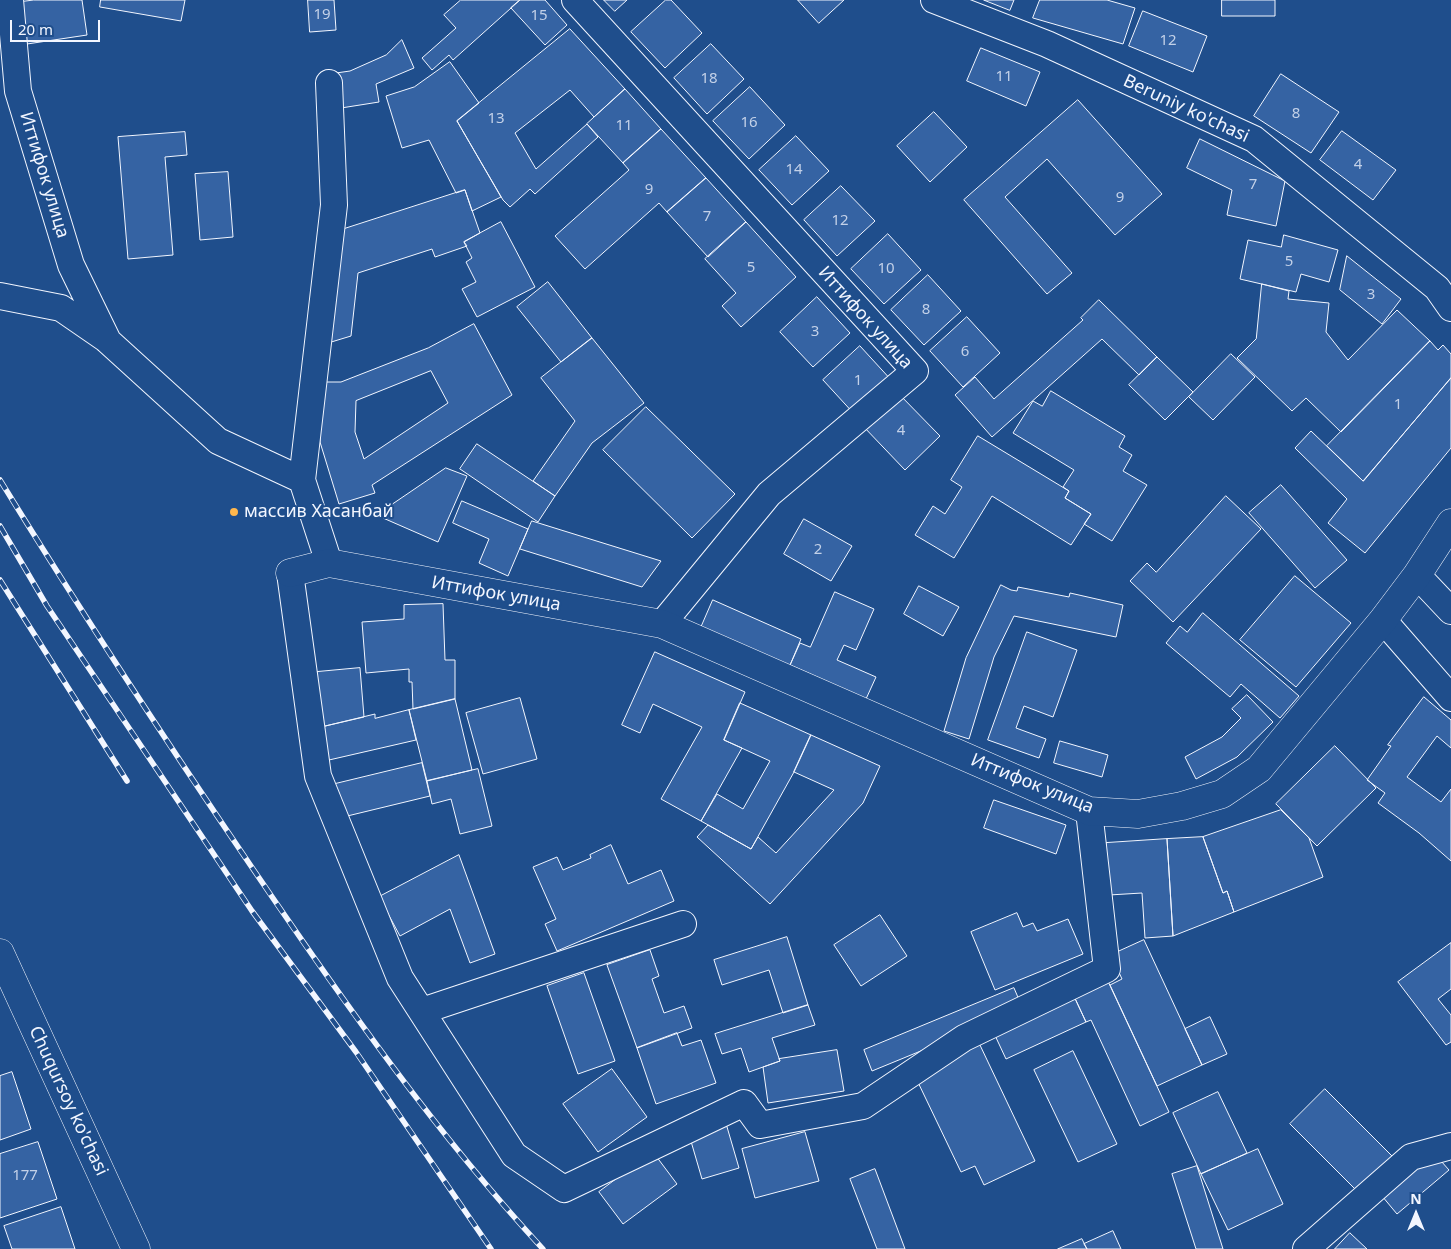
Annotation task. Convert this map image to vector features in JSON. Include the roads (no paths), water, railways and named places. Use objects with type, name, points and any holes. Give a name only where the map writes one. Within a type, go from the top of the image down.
[{"type":"street","name":"Иттифок улица","points":[[10,0],[18,91],[71,265],[108,340]]},
{"type":"street","name":"Иттифок улица","points":[[575,0],[915,371],[769,494],[662,624]]},
{"type":"street","name":"Beruniy ko'chasi","points":[[934,0],[1048,44],[1254,140],[1437,288],[1451,308]]},
{"type":"street","points":[[329,83],[334,206],[302,480],[329,563]]},
{"type":"street","name":"Иттифок улица","points":[[0,296],[60,308],[108,340],[218,441],[302,480]]},
{"type":"street","name":"Иттифок улица","points":[[290,573],[329,563],[662,624],[1089,811],[1138,814],[1182,806],[1222,794],[1259,769],[1383,620],[1417,575],[1451,523]]},
{"type":"street","points":[[290,573],[318,776],[400,978],[514,1156],[564,1189],[744,1103],[760,1125],[863,1106],[964,1038],[1107,969],[1089,811]]},
{"type":"street","points":[[1417,575],[1451,611]]},
{"type":"street","points":[[1383,620],[1451,698]]},
{"type":"street","points":[[422,1011],[683,924]]},
{"type":"street","name":"Chuqursoy ko'chasi","points":[[0,953],[136,1249]]},
{"type":"street","points":[[1306,1249],[1411,1158],[1451,1146]]},
{"type":"railway","points":[[0,480],[156,724],[321,968],[391,1065],[465,1159],[543,1249]]},
{"type":"railway","points":[[0,526],[47,606],[252,911],[356,1052],[491,1249]]},
{"type":"railway","points":[[0,580],[127,781]]},
{"type":"place","name":"массив Хасанбай","points":[[234,512]]}]
